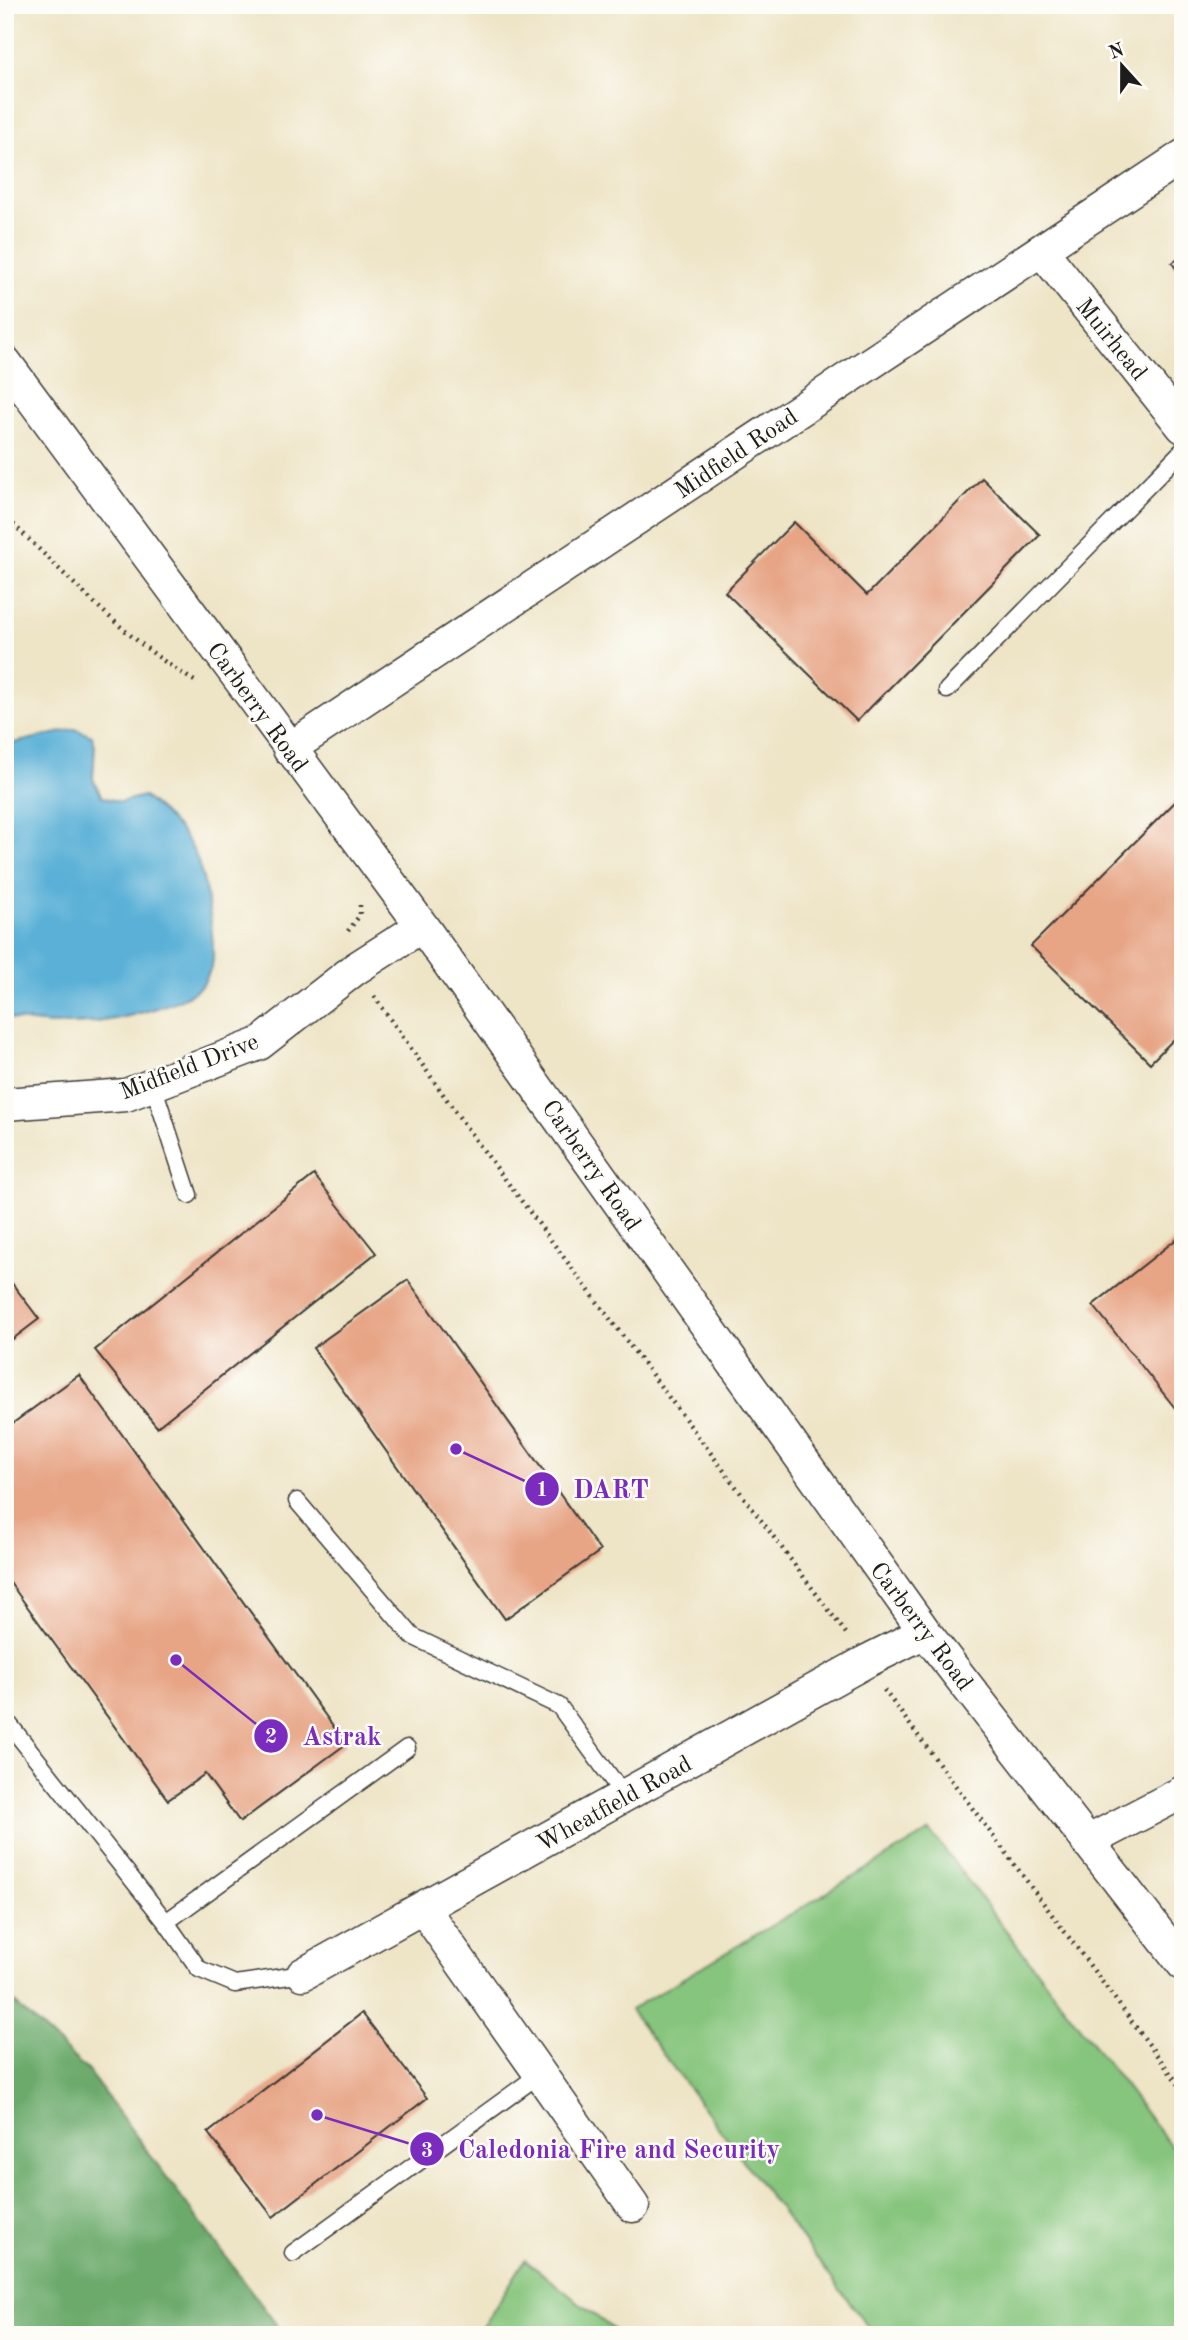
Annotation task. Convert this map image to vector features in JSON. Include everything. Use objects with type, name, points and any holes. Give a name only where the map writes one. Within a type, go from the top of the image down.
[{"type":"street","name":"Midfield Road","points":[[289,749],[1183,156]]},
{"type":"street","name":"Muirhead","points":[[1042,251],[1183,427]]},
{"type":"street","name":"Carberry Road","points":[[5,362],[422,926],[925,1632],[1183,1964]]},
{"type":"street","name":"Midfield Drive","points":[[5,1104],[126,1095],[259,1044],[355,969],[422,926]]},
{"type":"street","name":"Wheatfield Road","points":[[303,1974],[865,1662],[925,1632]]},
{"type":"street","points":[[1087,1842],[1183,1792]]},
{"type":"street","points":[[423,1908],[633,2206]]},
{"type":"lane","points":[[947,690],[1183,450]]},
{"type":"lane","points":[[153,1085],[189,1195]]},
{"type":"lane","points":[[297,1501],[412,1636],[559,1706],[625,1797]]},
{"type":"lane","points":[[5,1718],[166,1922],[199,1969],[235,1984],[303,1974]]},
{"type":"lane","points":[[166,1922],[407,1748]]},
{"type":"lane","points":[[293,2253],[540,2074]]},
{"type":"path","points":[[5,513],[13,524],[135,640],[174,669],[206,688]]},
{"type":"path","points":[[360,897],[360,915],[339,942],[355,969],[469,1131],[835,1617],[865,1662],[1183,2090]]},
{"type":"green space","points":[[930,1831],[1183,2162],[1183,2335],[874,2335],[630,2010]]},
{"type":"green space","points":[[5,1994],[87,2070],[284,2335],[5,2335]]},
{"type":"green space","points":[[525,2260],[620,2335],[478,2335]]},
{"type":"water","points":[[75,729],[92,736],[95,745],[93,779],[102,797],[120,802],[143,796],[171,820],[188,842],[205,887],[213,962],[204,982],[195,991],[138,1014],[82,1023],[24,1021],[5,1017],[5,745]]},
{"type":"building","points":[[1183,256],[1183,278],[1172,263]]},
{"type":"building","points":[[982,478],[1040,535],[857,721],[725,592],[794,522],[867,595]]},
{"type":"building","points":[[1183,794],[1183,1030],[1150,1063],[1031,946]]},
{"type":"building","points":[[314,1175],[376,1253],[157,1427],[95,1350]]},
{"type":"building","points":[[1183,1234],[1183,1418],[1093,1305]]},
{"type":"building","points":[[5,1274],[39,1319],[5,1345]]},
{"type":"building","points":[[408,1280],[600,1551],[505,1619],[313,1348]]},
{"type":"building","points":[[79,1375],[346,1744],[240,1822],[205,1774],[168,1800],[5,1576],[5,1429]]},
{"type":"building","points":[[362,2013],[427,2098],[273,2217],[208,2133]]},
{"type":"place","name":"DART","points":[[456,1449]]},
{"type":"place","name":"Astrak","points":[[176,1660]]},
{"type":"place","name":"Caledonia Fire and Security","points":[[317,2115]]}]
